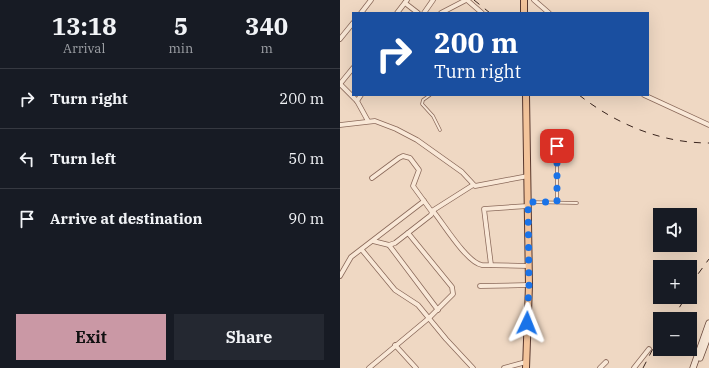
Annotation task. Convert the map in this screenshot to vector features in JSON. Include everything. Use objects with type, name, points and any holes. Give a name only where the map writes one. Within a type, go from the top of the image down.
[{"type":"main road","points":[[524,0],[524,12]]},
{"type":"main road","points":[[526,96],[529,285],[526,365]]},
{"type":"street","points":[[362,12],[371,0]]},
{"type":"street","points":[[425,12],[433,0]]},
{"type":"street","points":[[443,12],[466,0],[481,12]]},
{"type":"street","points":[[534,0],[549,12]]},
{"type":"street","points":[[398,12],[406,2],[417,12]]},
{"type":"street","points":[[340,39],[352,24]]},
{"type":"street","points":[[352,69],[340,84],[357,101],[368,121]]},
{"type":"street","points":[[357,101],[360,96]]},
{"type":"street","points":[[646,96],[709,125]]},
{"type":"street","points":[[340,125],[368,121],[382,123],[417,140],[462,172],[472,185],[480,187],[528,176]]},
{"type":"street","points":[[372,178],[399,158],[408,157],[418,168],[413,186],[475,263],[480,265],[528,266]]},
{"type":"street","points":[[373,241],[389,244],[395,243],[431,215],[433,211],[472,185]]},
{"type":"street","points":[[340,276],[351,258],[424,201]]},
{"type":"street","points":[[491,265],[484,209],[528,204]]},
{"type":"street","points":[[369,368],[438,310],[451,296],[453,290],[408,233]]},
{"type":"street","points":[[389,244],[438,310]]},
{"type":"street","points":[[362,250],[396,290],[416,302],[473,368]]},
{"type":"street","points":[[480,286],[529,285]]},
{"type":"street","points":[[693,368],[709,323]]},
{"type":"street","points":[[697,368],[709,334]]},
{"type":"street","points":[[395,345],[416,368]]},
{"type":"street","points":[[634,368],[649,350]]},
{"type":"street","points":[[600,368],[606,362]]},
{"type":"street","points":[[504,368],[526,365]]},
{"type":"lane","points":[[429,96],[423,100],[422,104],[433,116],[440,130]]},
{"type":"lane","points":[[557,146],[557,202]]},
{"type":"lane","points":[[528,204],[557,202],[577,203]]},
{"type":"railway","points":[[474,0],[489,12]]},
{"type":"railway","points":[[580,96],[608,115],[640,130],[674,140],[709,143]]},
{"type":"railway","points":[[697,275],[709,259]]},
{"type":"railway","points":[[676,312],[682,304]]},
{"type":"railway","points":[[643,368],[653,349]]},
{"type":"route","points":[[527,323],[529,285],[528,202],[557,202],[557,146]]}]
